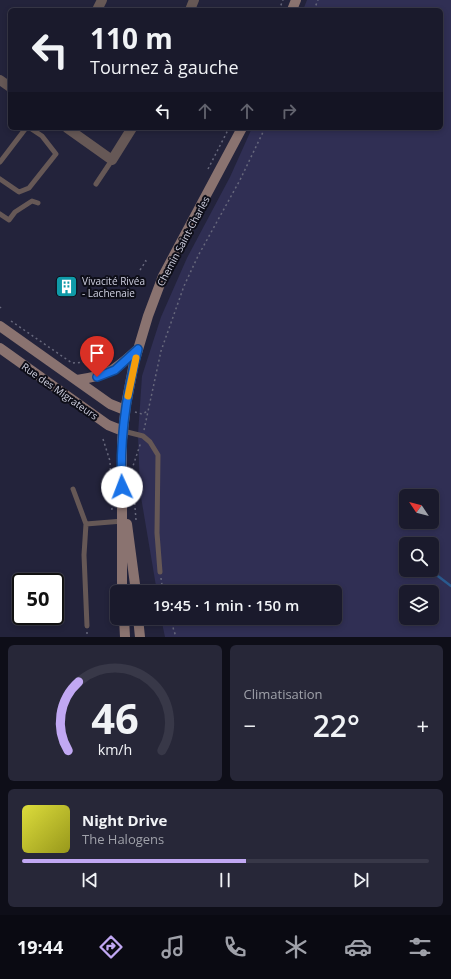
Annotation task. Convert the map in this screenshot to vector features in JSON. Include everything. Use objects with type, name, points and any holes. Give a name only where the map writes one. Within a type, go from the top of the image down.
[{"type":"main road","name":"Chemin Saint-Charles","points":[[135,585],[128,522],[122,502],[121,465],[123,431],[129,410],[138,349],[149,312],[163,276],[241,130]]},
{"type":"main road","name":"Rue des Migrateurs","points":[[3,323],[77,380],[114,406],[129,410]]},
{"type":"main road","name":"Rue des Migrateurs","points":[[0,348],[108,425],[123,431]]},
{"type":"main road","points":[[77,380],[97,377],[110,373],[138,349]]},
{"type":"main road","name":"Chemin Saint-Charles","points":[[123,585],[128,522]]},
{"type":"main road","points":[[124,625],[125,637]]},
{"type":"main road","points":[[139,625],[140,637]]},
{"type":"street","points":[[70,130],[112,160],[131,130]]},
{"type":"lane","points":[[0,162],[24,130]]},
{"type":"lane","points":[[0,179],[19,192],[29,188],[56,154],[42,136],[33,130]]},
{"type":"lane","points":[[96,184],[112,160]]},
{"type":"lane","points":[[0,214],[9,220],[27,203],[32,201],[38,203]]},
{"type":"lane","points":[[123,431],[143,436],[153,445],[158,455],[157,533],[160,572]]},
{"type":"lane","points":[[74,489],[86,524],[84,555],[87,626]]},
{"type":"lane","points":[[86,524],[128,522]]},
{"type":"path","points":[[207,172],[228,130]]},
{"type":"path","name":"Chemin Saint-Charles","points":[[143,433],[161,351],[184,286],[198,256],[240,180],[264,130]]},
{"type":"path","points":[[140,270],[146,261],[144,260]]},
{"type":"path","points":[[3,323],[16,324],[72,363],[88,362],[95,368]]},
{"type":"path","points":[[129,410],[142,414],[148,411]]},
{"type":"path","points":[[128,522],[132,468],[142,438]]},
{"type":"path","points":[[160,572],[163,585]]},
{"type":"path","points":[[172,625],[176,637]]},
{"type":"shaded area","points":[[307,0],[451,0],[451,637],[165,637],[162,625],[342,625],[342,585],[156,585],[140,491],[138,435],[142,376],[161,317],[187,258],[230,177],[251,130],[443,130],[443,8],[304,8]]},
{"type":"waterway","points":[[439,577],[451,586]]},
{"type":"slow traffic","points":[[128,396],[136,358]]},
{"type":"place","name":"Vivacité Rivéa - Lachenaie","points":[[66,287]]},
{"type":"route","points":[[97,377],[115,370],[138,349],[125,410],[122,437],[122,487]]}]
